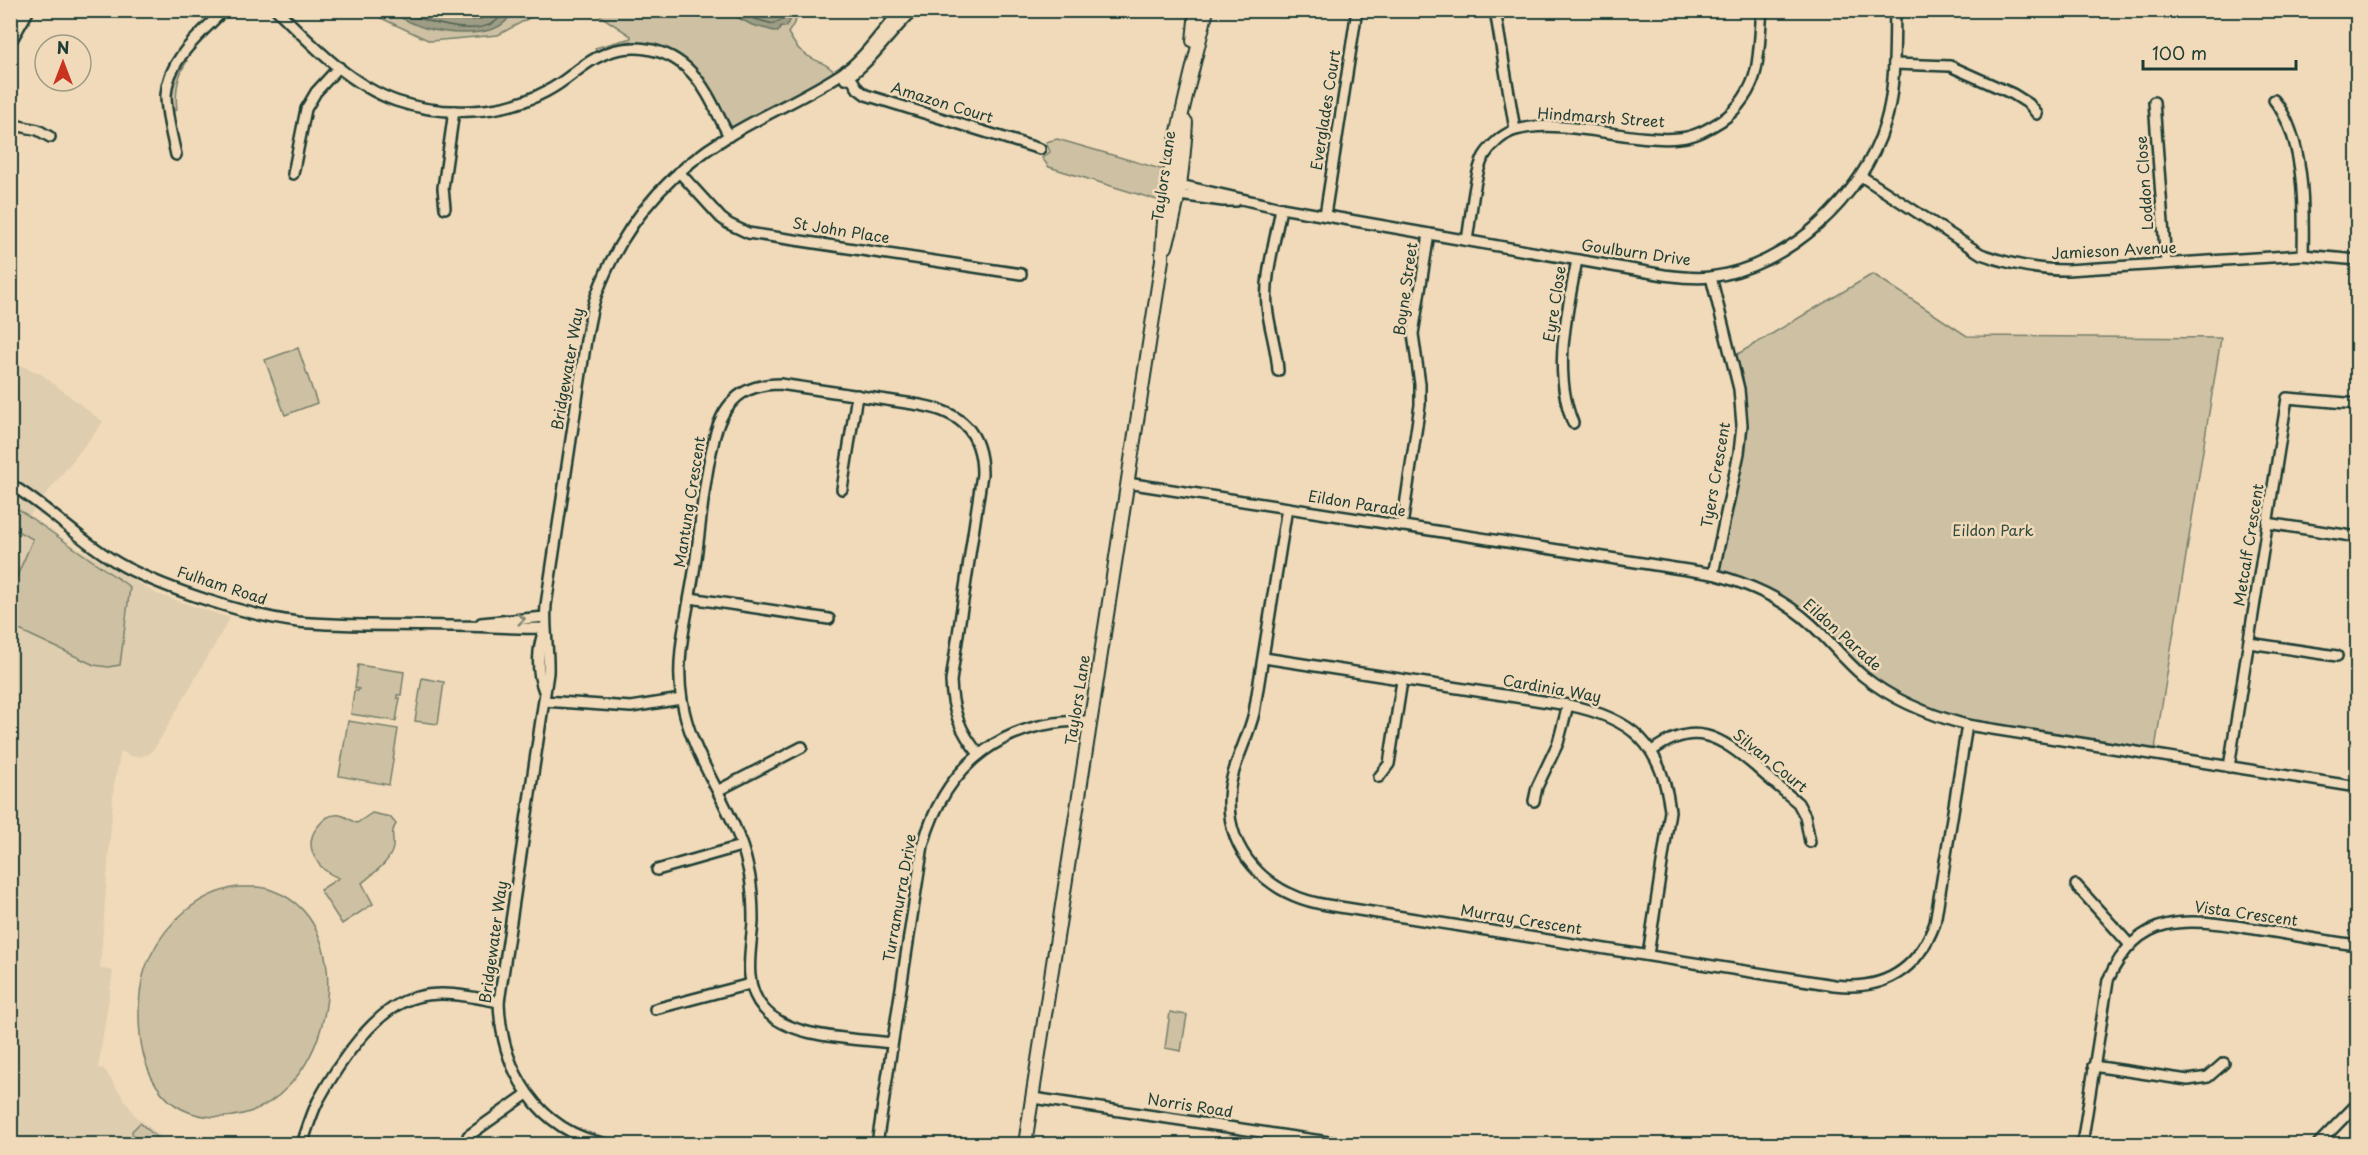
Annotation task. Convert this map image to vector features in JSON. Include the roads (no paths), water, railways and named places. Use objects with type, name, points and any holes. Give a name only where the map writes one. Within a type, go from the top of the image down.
[{"type":"main road","name":"Taylors Lane","points":[[1026,1144],[1162,260],[1171,230],[1173,189],[1185,144],[1187,94],[1196,10]]},
{"type":"main road","name":"Taylors Lane","points":[[1190,75],[1207,10]]},
{"type":"street","points":[[10,43],[29,10]]},
{"type":"street","points":[[176,155],[167,104],[170,76],[180,56],[224,10]]},
{"type":"street","points":[[277,10],[339,67],[372,90],[392,99],[422,107],[454,111],[493,109],[523,101],[546,92],[601,56],[618,50],[644,48],[670,57],[693,74],[729,136]]},
{"type":"street","name":"Bridgewater Way","points":[[848,73],[903,10]]},
{"type":"street","name":"Bridgewater Way","points":[[607,1144],[576,1134],[562,1126],[527,1094],[504,1046],[500,1028],[499,1002],[544,697],[540,676],[539,644],[545,628],[585,340],[596,297],[610,263],[629,230],[651,200],[679,172],[729,136],[870,59],[898,25],[914,10]]},
{"type":"street","name":"Everglades Court","points":[[1324,215],[1357,10]]},
{"type":"street","points":[[1467,240],[1479,169],[1484,156],[1502,137],[1515,130],[1495,10]]},
{"type":"street","name":"Hindmarsh Street","points":[[1515,130],[1560,128],[1680,138],[1708,130],[1731,115],[1749,88],[1756,71],[1761,10]]},
{"type":"street","name":"Goulburn Drive","points":[[1173,189],[1225,194],[1241,200],[1281,208],[1664,275],[1711,277],[1760,262],[1786,248],[1823,221],[1861,177],[1885,126],[1891,98],[1895,10]]},
{"type":"street","points":[[10,12],[23,19]]},
{"type":"street","points":[[1894,64],[1950,66],[2013,94],[2029,104],[2037,114]]},
{"type":"street","points":[[293,174],[306,109],[316,92],[339,67]]},
{"type":"street","name":"Amazon Court","points":[[848,73],[858,89],[866,95],[1040,149]]},
{"type":"street","points":[[2274,100],[2288,121],[2292,135],[2300,183],[2303,255]]},
{"type":"street","name":"Loddon Close","points":[[2154,102],[2166,263]]},
{"type":"street","points":[[445,208],[443,188],[454,111]]},
{"type":"street","points":[[10,124],[29,127],[50,137]]},
{"type":"street","name":"St John Place","points":[[679,172],[721,218],[748,232],[1021,274]]},
{"type":"street","name":"Jamieson Avenue","points":[[1861,177],[1969,246],[2000,261],[2052,270],[2303,255],[2358,260]]},
{"type":"street","points":[[1278,371],[1278,356],[1269,326],[1266,296],[1281,208]]},
{"type":"street","name":"Boyne Street","points":[[1402,526],[1420,405],[1420,384],[1413,334],[1429,234]]},
{"type":"street","name":"Eyre Close","points":[[1573,423],[1565,404],[1563,367],[1564,327],[1577,260]]},
{"type":"street","name":"Tyers Crescent","points":[[1711,277],[1740,389],[1742,425],[1713,574]]},
{"type":"street","name":"Mantung Crescent","points":[[750,984],[752,905],[748,867],[736,828],[696,745],[681,699],[681,663],[712,446],[721,420],[734,399],[758,387],[780,384],[939,408],[965,424],[979,447],[982,474],[951,681],[951,694],[958,720],[969,742],[979,754]]},
{"type":"street","points":[[842,489],[857,395]]},
{"type":"street","name":"Metcalf Crescent","points":[[2229,767],[2287,397],[2358,404]]},
{"type":"street","name":"Eildon Parade","points":[[1127,483],[1713,574],[1746,584],[1781,602],[1811,624],[1853,666],[1885,691],[1929,714],[1967,725],[2358,787]]},
{"type":"street","name":"Fulham Road","points":[[10,484],[39,503],[70,531],[106,556],[146,576],[251,612],[296,622],[330,625],[455,626],[508,630],[545,628]]},
{"type":"street","name":"Murray Crescent","points":[[1287,508],[1251,726],[1233,775],[1229,802],[1233,830],[1245,857],[1263,878],[1280,890],[1312,903],[1850,987],[1873,984],[1901,972],[1921,953],[1935,923],[1967,725]]},
{"type":"street","points":[[2268,523],[2358,537]]},
{"type":"street","points":[[690,598],[830,619]]},
{"type":"street","name":"Fulham Road","points":[[455,626],[545,617]]},
{"type":"street","points":[[2249,643],[2337,656]]},
{"type":"street","name":"Cardinia Way","points":[[1264,658],[1568,705],[1608,715],[1631,730],[1652,751],[1662,774],[1670,811],[1648,955]]},
{"type":"street","points":[[1379,777],[1389,764],[1402,681]]},
{"type":"street","points":[[544,697],[631,707],[681,699]]},
{"type":"street","points":[[1534,801],[1537,788],[1558,744],[1568,705]]},
{"type":"street","name":"Turramurra Drive","points":[[877,1144],[928,825],[946,790],[967,764],[994,743],[1026,728],[1057,721],[1090,721]]},
{"type":"street","name":"Silvan Court","points":[[1652,751],[1679,736],[1696,734],[1725,742],[1798,803],[1805,816],[1810,842]]},
{"type":"street","points":[[719,790],[802,747]]},
{"type":"street","points":[[657,870],[741,846]]},
{"type":"street","points":[[2076,885],[2130,945]]},
{"type":"street","name":"Vista Crescent","points":[[2082,1144],[2108,980],[2130,945],[2153,929],[2187,920],[2357,945]]},
{"type":"street","points":[[655,1009],[750,984],[762,1008],[789,1028],[892,1043]]},
{"type":"street","points":[[302,1144],[317,1103],[342,1062],[377,1021],[396,1006],[414,997],[431,994],[499,1002]]},
{"type":"street","points":[[2093,1066],[2188,1080],[2208,1077],[2224,1064]]},
{"type":"street","points":[[468,1136],[527,1094]]},
{"type":"street","name":"Norris Road","points":[[1033,1098],[1342,1144]]},
{"type":"street","points":[[2318,1144],[2358,1104]]},
{"type":"water","points":[[387,11],[526,11],[511,12],[506,21],[486,31],[460,33],[425,28]]},
{"type":"water","points":[[725,11],[791,11],[790,21],[786,27],[781,26],[778,32],[752,25]]},
{"type":"park label","name":"Eildon Park","points":[[1993,531]]}]
